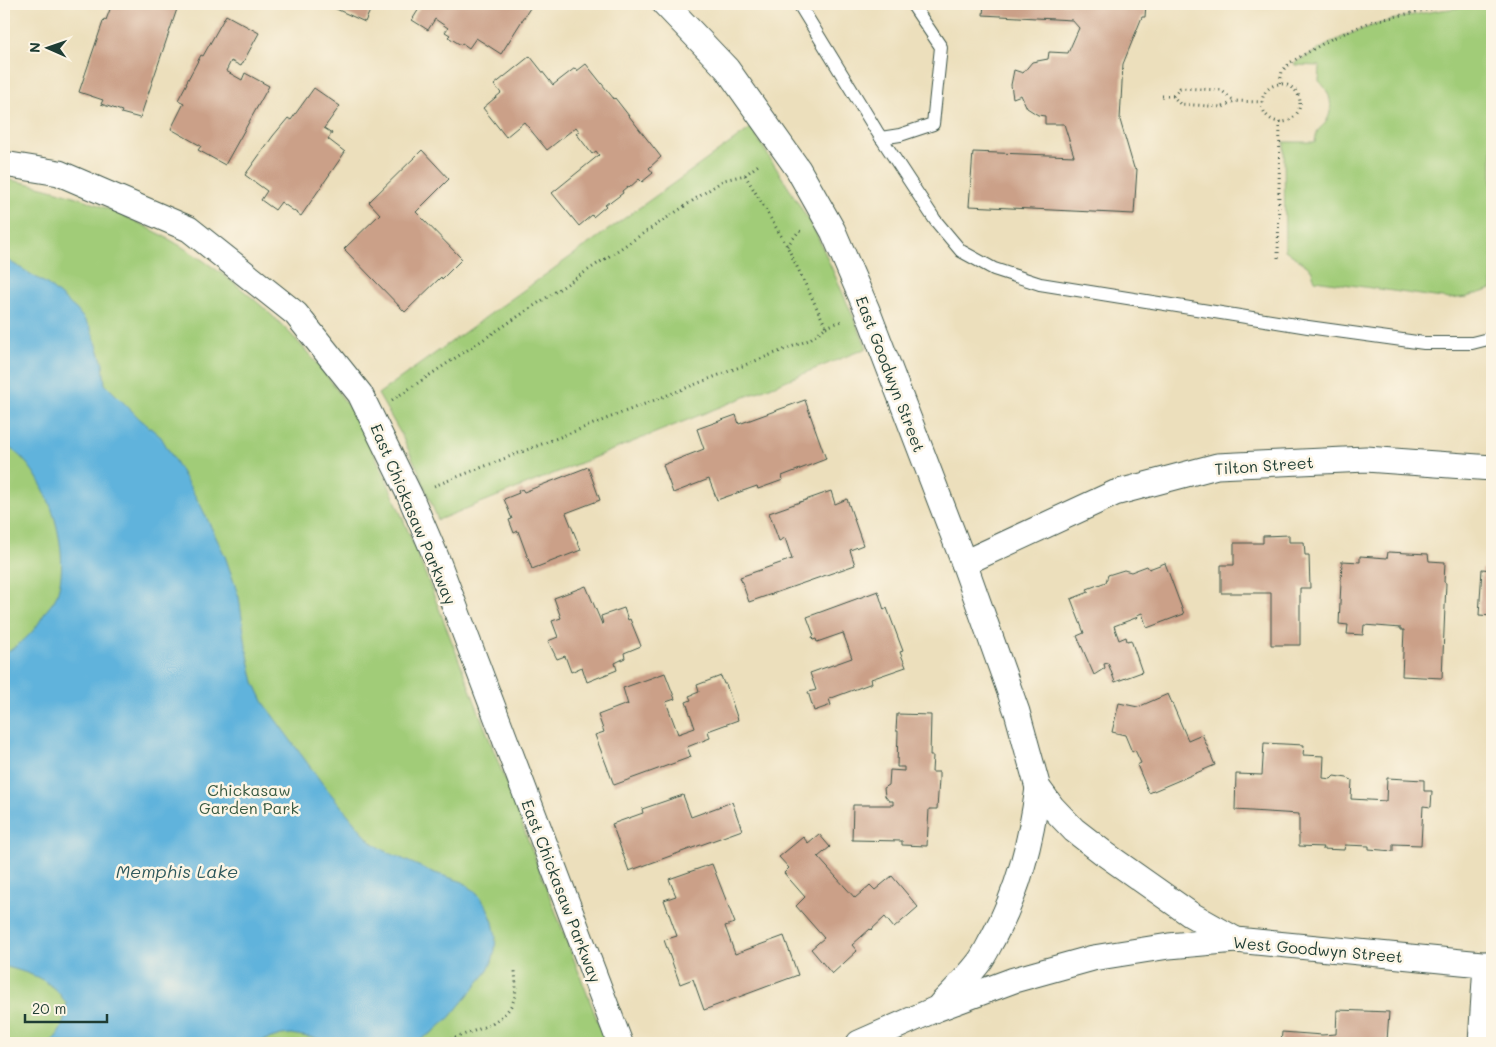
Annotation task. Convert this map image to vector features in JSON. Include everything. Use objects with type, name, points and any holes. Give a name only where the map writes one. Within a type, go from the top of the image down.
[{"type":"street","name":"East Goodwyn Street","points":[[665,4],[727,70],[798,169],[833,231],[867,310],[964,563],[1017,712],[1038,788],[1052,807],[1074,830],[1105,854],[1190,914],[1236,940]]},
{"type":"street","name":"East Chickasaw Parkway","points":[[4,164],[59,174],[189,229],[296,314],[360,394],[410,496],[436,556],[620,1043]]},
{"type":"street","name":"Tilton Street","points":[[964,563],[1116,493],[1217,466],[1366,459],[1492,468]]},
{"type":"street","name":"East Goodwyn Street","points":[[936,1009],[960,985],[980,960],[1002,922],[1017,886],[1027,853],[1038,788]]},
{"type":"street","name":"West Goodwyn Street","points":[[860,1043],[936,1009],[1014,980],[1093,958],[1169,946],[1236,940],[1489,964]]},
{"type":"street","points":[[1481,1043],[1489,964]]},
{"type":"lane","points":[[799,4],[881,138],[935,220],[961,251],[994,269],[1040,284],[1308,327],[1415,342],[1472,343],[1492,338]]},
{"type":"lane","points":[[881,138],[900,135],[933,124],[941,47],[912,4]]},
{"type":"path","points":[[1280,84],[1282,71],[1291,62],[1331,39],[1370,22],[1459,4]]},
{"type":"path","points":[[1280,84],[1290,85],[1298,93],[1301,104],[1298,114],[1289,121],[1280,122],[1270,119],[1264,113],[1262,102],[1267,90],[1272,86],[1280,84]]},
{"type":"path","points":[[1173,96],[1180,88],[1221,90],[1234,101]]},
{"type":"path","points":[[1162,96],[1173,96],[1180,104],[1206,106],[1223,107],[1234,101],[1262,102]]},
{"type":"path","points":[[1278,258],[1280,122]]},
{"type":"path","points":[[371,414],[724,180],[745,175],[787,246],[826,327],[810,340],[410,496]]},
{"type":"path","points":[[441,1043],[483,1028],[509,1011],[516,995],[515,968]]},
{"type":"green space","points":[[1492,6],[1492,289],[1467,297],[1449,299],[1315,280],[1311,269],[1285,250],[1284,142],[1315,142],[1318,130],[1324,125],[1331,108],[1328,93],[1319,81],[1320,66],[1295,65],[1294,63],[1345,36],[1380,23],[1417,14],[1455,8]]},
{"type":"green space","points":[[751,128],[817,235],[867,348],[438,520],[401,434],[378,394]]},
{"type":"green space","name":"Chickasaw Garden Park","points":[[4,179],[57,191],[109,209],[160,234],[209,264],[254,299],[295,338],[330,381],[360,426],[387,481],[411,538],[606,1043],[4,1043]]},
{"type":"water","name":"Memphis Lake","points":[[4,258],[47,284],[77,310],[90,327],[97,345],[103,364],[105,384],[161,437],[201,506],[225,556],[239,597],[246,646],[254,682],[273,716],[322,783],[370,841],[387,852],[432,872],[463,882],[477,893],[487,907],[496,936],[492,962],[487,972],[449,1018],[433,1032],[415,1043],[342,1043],[291,1034],[255,1043],[50,1043],[58,1035],[62,1025],[66,1003],[46,982],[4,966],[4,655],[33,631],[54,600],[60,581],[62,560],[53,513],[44,491],[33,471],[19,456],[4,445]]},
{"type":"building","points":[[112,4],[172,4],[178,6],[140,118],[121,113],[122,111],[101,104],[103,100],[79,92],[104,19],[106,20]]},
{"type":"building","points":[[335,4],[373,4],[365,22],[334,8]]},
{"type":"building","points":[[422,4],[524,4],[530,8],[501,54],[476,38],[469,48],[462,43],[461,45],[448,37],[450,35],[445,32],[448,28],[435,19],[428,30],[412,20]]},
{"type":"building","points":[[984,4],[1146,4],[1145,17],[1142,17],[1123,64],[1120,120],[1134,168],[1137,169],[1134,214],[969,206],[973,152],[1074,156],[1064,124],[1045,124],[1045,116],[1038,115],[1027,108],[1021,95],[1013,98],[1011,85],[1014,70],[1023,73],[1032,62],[1048,59],[1049,52],[1068,53],[1079,28],[1072,20],[983,15]]},
{"type":"building","points":[[226,15],[259,33],[241,66],[231,61],[226,71],[242,80],[245,73],[269,86],[225,165],[198,150],[201,146],[171,129],[184,103],[178,100],[186,83]]},
{"type":"building","points":[[530,56],[553,85],[575,68],[577,71],[586,64],[661,157],[649,168],[653,173],[642,182],[639,179],[629,188],[628,186],[622,191],[623,193],[579,226],[552,193],[599,155],[596,151],[592,154],[576,133],[579,131],[576,127],[547,150],[524,122],[506,137],[483,108],[501,93],[494,85]]},
{"type":"building","points":[[314,88],[340,106],[324,128],[332,133],[328,139],[345,152],[301,216],[281,202],[275,210],[261,200],[267,191],[245,175],[273,136],[288,118],[291,120]]},
{"type":"building","points":[[422,150],[449,179],[416,212],[462,259],[405,312],[344,249],[380,214],[369,202]]},
{"type":"building","points":[[805,400],[826,459],[782,476],[783,480],[758,489],[757,486],[717,500],[709,479],[673,493],[663,465],[704,449],[697,429],[736,415],[739,424]]},
{"type":"building","points":[[588,467],[600,500],[566,513],[581,550],[532,569],[518,531],[514,533],[509,520],[512,519],[504,499],[519,493],[518,491],[522,489],[524,492]]},
{"type":"building","points":[[831,491],[835,504],[847,499],[863,545],[850,550],[855,565],[749,602],[740,577],[792,559],[785,538],[779,541],[769,513]]},
{"type":"building","points":[[1289,535],[1289,542],[1304,542],[1305,555],[1309,555],[1310,588],[1300,588],[1300,645],[1271,645],[1271,593],[1221,593],[1221,565],[1234,565],[1234,543],[1263,543],[1263,536]]},
{"type":"building","points":[[1388,552],[1428,554],[1429,561],[1445,562],[1444,582],[1446,583],[1442,678],[1402,676],[1404,630],[1401,630],[1401,628],[1364,625],[1363,635],[1347,634],[1348,625],[1339,624],[1342,561],[1360,562],[1360,556],[1387,558]]},
{"type":"building","points":[[1165,563],[1184,614],[1147,628],[1142,613],[1137,615],[1138,617],[1114,626],[1119,640],[1126,637],[1127,641],[1131,640],[1142,672],[1115,682],[1108,663],[1104,664],[1105,668],[1094,675],[1077,636],[1084,633],[1071,599],[1089,592],[1087,589],[1106,582],[1108,575],[1124,570],[1131,572],[1147,566],[1149,569]]},
{"type":"building","points":[[1482,569],[1492,570],[1492,616],[1479,615]]},
{"type":"building","points":[[586,586],[602,624],[601,616],[624,608],[641,646],[624,653],[625,658],[615,663],[617,670],[587,682],[582,667],[571,672],[565,656],[557,659],[548,641],[558,637],[552,621],[561,618],[554,598]]},
{"type":"building","points":[[878,591],[884,610],[887,608],[903,651],[900,652],[906,667],[871,679],[872,683],[829,699],[831,705],[814,711],[808,692],[816,690],[810,673],[852,658],[843,633],[817,642],[816,639],[813,640],[812,637],[814,636],[807,617]]},
{"type":"building","points":[[665,673],[675,699],[666,702],[678,734],[695,728],[686,702],[691,700],[689,696],[699,692],[697,685],[721,676],[724,684],[726,684],[738,720],[708,731],[710,738],[687,747],[691,757],[614,785],[595,735],[604,732],[598,715],[628,705],[623,688]]},
{"type":"building","points":[[1168,694],[1188,740],[1202,734],[1215,765],[1149,793],[1137,765],[1141,763],[1135,750],[1132,752],[1125,735],[1112,732],[1119,703],[1138,707]]},
{"type":"building","points":[[897,714],[931,715],[930,756],[933,756],[932,772],[939,772],[939,779],[937,809],[929,809],[927,846],[902,845],[902,841],[852,840],[853,805],[893,805],[893,801],[889,801],[885,796],[884,788],[889,785],[890,770],[904,771],[904,767],[897,767]]},
{"type":"building","points":[[1264,743],[1304,745],[1303,755],[1324,756],[1323,778],[1331,779],[1334,776],[1352,780],[1351,799],[1386,801],[1387,778],[1424,780],[1424,791],[1432,791],[1431,807],[1423,806],[1421,845],[1393,844],[1393,851],[1369,849],[1369,846],[1345,845],[1344,850],[1299,846],[1299,814],[1235,810],[1236,774],[1262,775]]},
{"type":"building","points":[[683,795],[691,817],[732,802],[742,830],[629,871],[612,824],[643,813],[642,809]]},
{"type":"building","points":[[819,834],[830,847],[818,857],[855,898],[870,885],[875,890],[892,876],[918,907],[894,928],[885,917],[852,945],[857,951],[832,974],[811,949],[824,938],[796,906],[805,897],[784,873],[789,868],[779,857],[803,837],[808,843]]},
{"type":"building","points":[[712,864],[735,923],[725,926],[735,954],[784,936],[798,975],[704,1010],[693,979],[680,984],[664,940],[677,936],[664,900],[676,896],[669,879]]},
{"type":"building","points":[[1337,1010],[1389,1012],[1387,1041],[1398,1043],[1281,1043],[1282,1032],[1322,1035],[1336,1034]]}]
